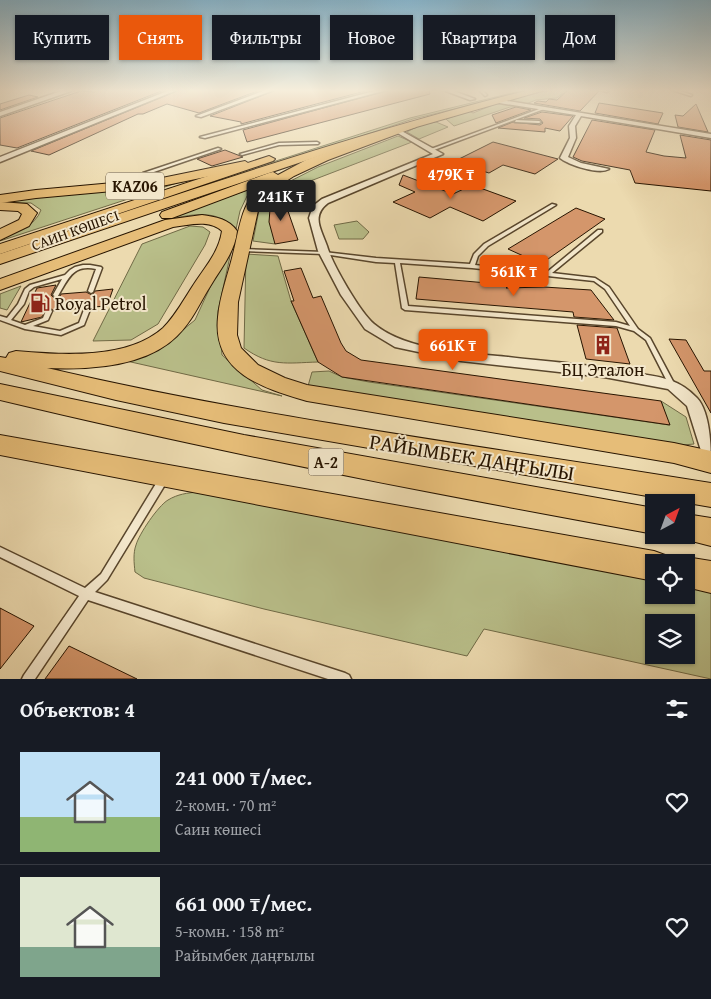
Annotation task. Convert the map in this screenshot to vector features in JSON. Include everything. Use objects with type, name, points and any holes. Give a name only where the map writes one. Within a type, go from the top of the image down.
[{"type":"main road","name":"САИН КӨШЕСІ","points":[[0,274],[320,151],[406,122]]},
{"type":"main road","name":"САИН КӨШЕСІ","points":[[0,249],[268,159],[320,151],[398,131],[422,122]]},
{"type":"main road","name":"САИН КӨШЕСІ","points":[[0,259],[328,150],[416,124]]},
{"type":"main road","points":[[320,151],[260,194],[252,204],[227,319],[229,342],[233,354],[247,368],[259,376],[307,393],[674,454],[711,462]]},
{"type":"main road","name":"KАZ06","points":[[0,199],[29,194],[143,185],[193,177],[268,159]]},
{"type":"main road","points":[[0,206],[22,207],[30,213],[24,223],[0,235]]},
{"type":"main road","points":[[0,285],[151,229],[170,224],[202,218],[226,226],[230,231],[229,237],[186,313],[163,338],[139,350],[89,360],[36,360],[0,357]]},
{"type":"main road","name":"РАЙЫМБЕК ДАҢҒЫЛЫ","points":[[0,364],[116,392],[233,416],[700,494]]},
{"type":"main road","name":"РАЙЫМБЕК ДАҢҒЫЛЫ","points":[[0,392],[107,418],[344,466],[645,520]]},
{"type":"main road","points":[[0,445],[645,564]]},
{"type":"main road","points":[[695,573],[711,576]]},
{"type":"street","points":[[0,160],[96,122]]},
{"type":"street","points":[[203,137],[262,122]]},
{"type":"street","points":[[575,122],[572,126],[573,138],[564,158],[569,162],[583,166],[605,169]]},
{"type":"street","points":[[622,122],[711,136]]},
{"type":"street","points":[[398,131],[439,154],[325,201],[316,208],[313,218],[324,253],[346,295],[369,326],[399,344],[462,357],[604,372],[672,385],[693,403],[711,457]]},
{"type":"lane","points":[[433,149],[510,122]]},
{"type":"lane","points":[[531,122],[539,122]]},
{"type":"lane","points":[[242,154],[279,144],[320,151]]},
{"type":"lane","points":[[143,185],[138,180],[144,174],[219,149]]},
{"type":"lane","points":[[193,177],[207,167]]},
{"type":"lane","points":[[472,266],[476,255],[486,245],[554,206]]},
{"type":"lane","points":[[548,274],[600,231]]},
{"type":"lane","points":[[242,250],[324,253],[397,262],[472,266],[595,280],[607,288],[636,330],[648,339],[672,385]]},
{"type":"lane","points":[[397,262],[405,308],[616,324],[636,330]]},
{"type":"lane","points":[[56,295],[65,276],[73,269],[89,265],[99,268],[91,291]]},
{"type":"lane","points":[[9,320],[27,290],[32,286],[65,276]]},
{"type":"lane","points":[[0,318],[25,327],[61,333],[82,324],[88,308]]},
{"type":"lane","points":[[25,327],[46,319],[49,311]]},
{"type":"lane","points":[[28,679],[86,594],[104,577],[166,476]]},
{"type":"lane","points":[[0,552],[86,594],[345,679]]},
{"type":"green space","points":[[398,122],[405,122],[207,187],[204,184]]},
{"type":"green space","points":[[436,122],[448,127],[419,139],[407,132],[420,125]]},
{"type":"green space","points":[[449,122],[467,122],[454,126]]},
{"type":"green space","points":[[398,136],[412,142],[287,190],[283,185],[276,200],[275,244],[253,241],[261,200],[271,191],[318,167]]},
{"type":"green space","points":[[186,180],[0,241],[0,238],[29,225],[41,210],[31,203],[3,202]]},
{"type":"green space","points":[[258,186],[247,196],[240,211],[236,231],[220,218],[210,215],[188,216],[157,223]]},
{"type":"green space","points":[[357,221],[369,232],[363,239],[339,239],[334,225]]},
{"type":"green space","points":[[190,226],[203,227],[210,232],[205,245],[158,324],[131,340],[93,341],[142,244]]},
{"type":"green space","points":[[235,233],[218,311],[222,355],[262,390],[282,396],[122,360],[158,350],[195,320]]},
{"type":"green space","points":[[246,254],[278,256],[291,301],[318,362],[288,363],[271,361],[244,348]]},
{"type":"green space","points":[[21,286],[7,310],[0,308],[0,294]]},
{"type":"green space","points":[[329,371],[342,377],[369,382],[669,425],[661,401],[686,417],[694,444],[683,445],[308,386],[312,372]]},
{"type":"green space","points":[[198,492],[645,576],[645,604],[695,604],[695,585],[711,588],[711,679],[484,629],[467,656],[264,609],[144,578],[135,572],[134,555],[138,540],[149,521],[164,503],[175,496]]},
{"type":"building","points":[[0,122],[84,122],[17,148],[0,145]]},
{"type":"building","points":[[102,122],[121,122],[49,155],[31,151]]},
{"type":"building","points":[[273,122],[324,122],[247,142],[243,130]]},
{"type":"building","points":[[513,122],[540,125],[543,123],[542,122],[568,122],[560,131],[545,128],[545,132],[498,128]]},
{"type":"building","points":[[591,122],[655,130],[646,152],[664,156],[686,158],[680,135],[711,140],[711,191],[635,183],[630,170],[582,161],[573,157]]},
{"type":"building","points":[[645,122],[659,122],[658,124]]},
{"type":"building","points":[[677,122],[704,122],[708,132],[678,127]]},
{"type":"building","points":[[493,142],[558,159],[535,174],[503,165],[489,173],[453,162]]},
{"type":"building","points":[[225,150],[243,157],[212,166],[197,159]]},
{"type":"building","points":[[403,175],[453,194],[472,185],[516,201],[483,221],[450,207],[430,218],[393,202],[415,192],[399,185]]},
{"type":"building","points":[[281,191],[298,240],[275,244],[269,222],[270,209]]},
{"type":"building","points":[[576,208],[605,219],[541,264],[508,249]]},
{"type":"building","points":[[301,268],[313,298],[321,296],[346,351],[361,360],[661,401],[670,425],[342,377],[318,362],[291,301],[294,301],[284,271]]},
{"type":"building","points":[[419,277],[510,285],[506,288],[544,287],[591,290],[614,320],[574,317],[573,312],[416,299]]},
{"type":"building","points":[[56,285],[51,295],[55,299],[59,298],[61,294],[86,292],[92,295],[95,291],[113,289],[107,306],[93,307],[87,303],[83,308],[54,311],[48,307],[42,317],[21,322],[37,288]]},
{"type":"building","name":"БЦ Эталон","points":[[577,325],[617,328],[630,364],[586,359]]},
{"type":"building","points":[[669,339],[686,340],[704,371],[711,371],[711,413]]},
{"type":"building","points":[[0,608],[34,626],[0,669]]},
{"type":"building","points":[[69,646],[137,679],[45,679]]},
{"type":"place","name":"Royal Petrol","points":[[40,303]]},
{"type":"place","name":"БЦ Эталон","points":[[603,345]]}]
